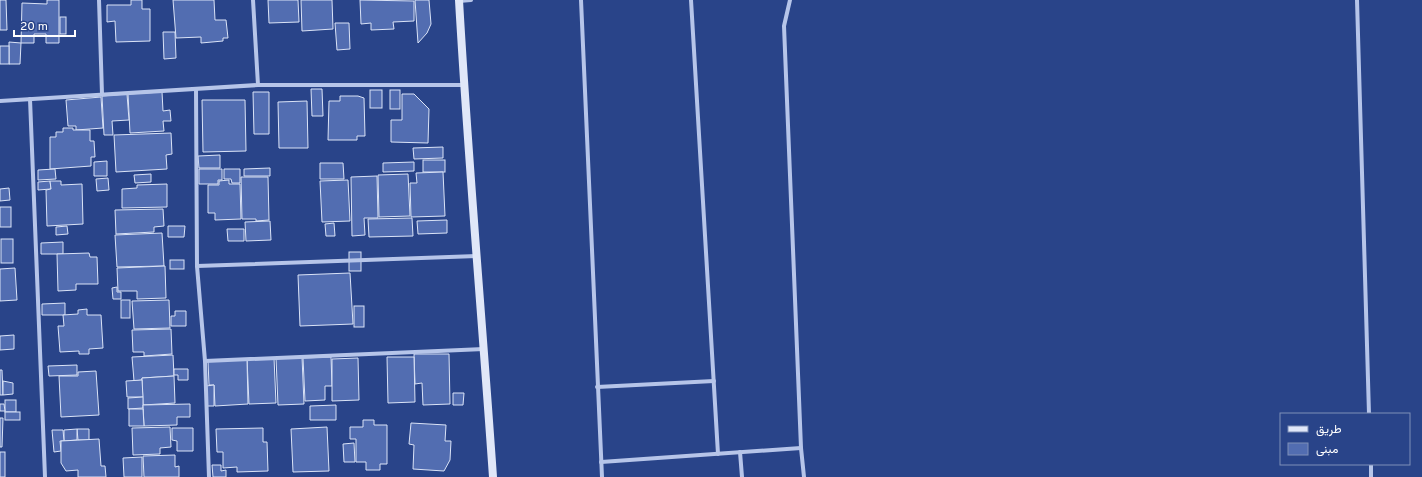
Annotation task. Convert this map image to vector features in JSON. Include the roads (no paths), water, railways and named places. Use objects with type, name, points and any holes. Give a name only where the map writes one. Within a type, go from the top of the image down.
[{"type":"street","points":[[98,0],[102,94]]},
{"type":"street","points":[[253,0],[258,85]]},
{"type":"street","points":[[471,0],[459,1],[463,85],[493,477]]},
{"type":"street","points":[[581,0],[602,477]]},
{"type":"street","points":[[691,0],[718,454]]},
{"type":"street","points":[[790,0],[784,26],[801,448],[804,477]]},
{"type":"street","points":[[1357,0],[1369,413]]},
{"type":"street","points":[[0,101],[258,85],[463,85]]},
{"type":"street","points":[[196,89],[197,266],[205,361],[209,477]]},
{"type":"street","points":[[30,99],[45,477]]},
{"type":"street","points":[[197,266],[477,256]]},
{"type":"street","points":[[205,361],[484,348]]},
{"type":"street","points":[[597,388],[714,381]]},
{"type":"street","points":[[601,462],[801,448]]},
{"type":"street","points":[[740,452],[742,477]]},
{"type":"street","points":[[1371,465],[1371,477]]}]
